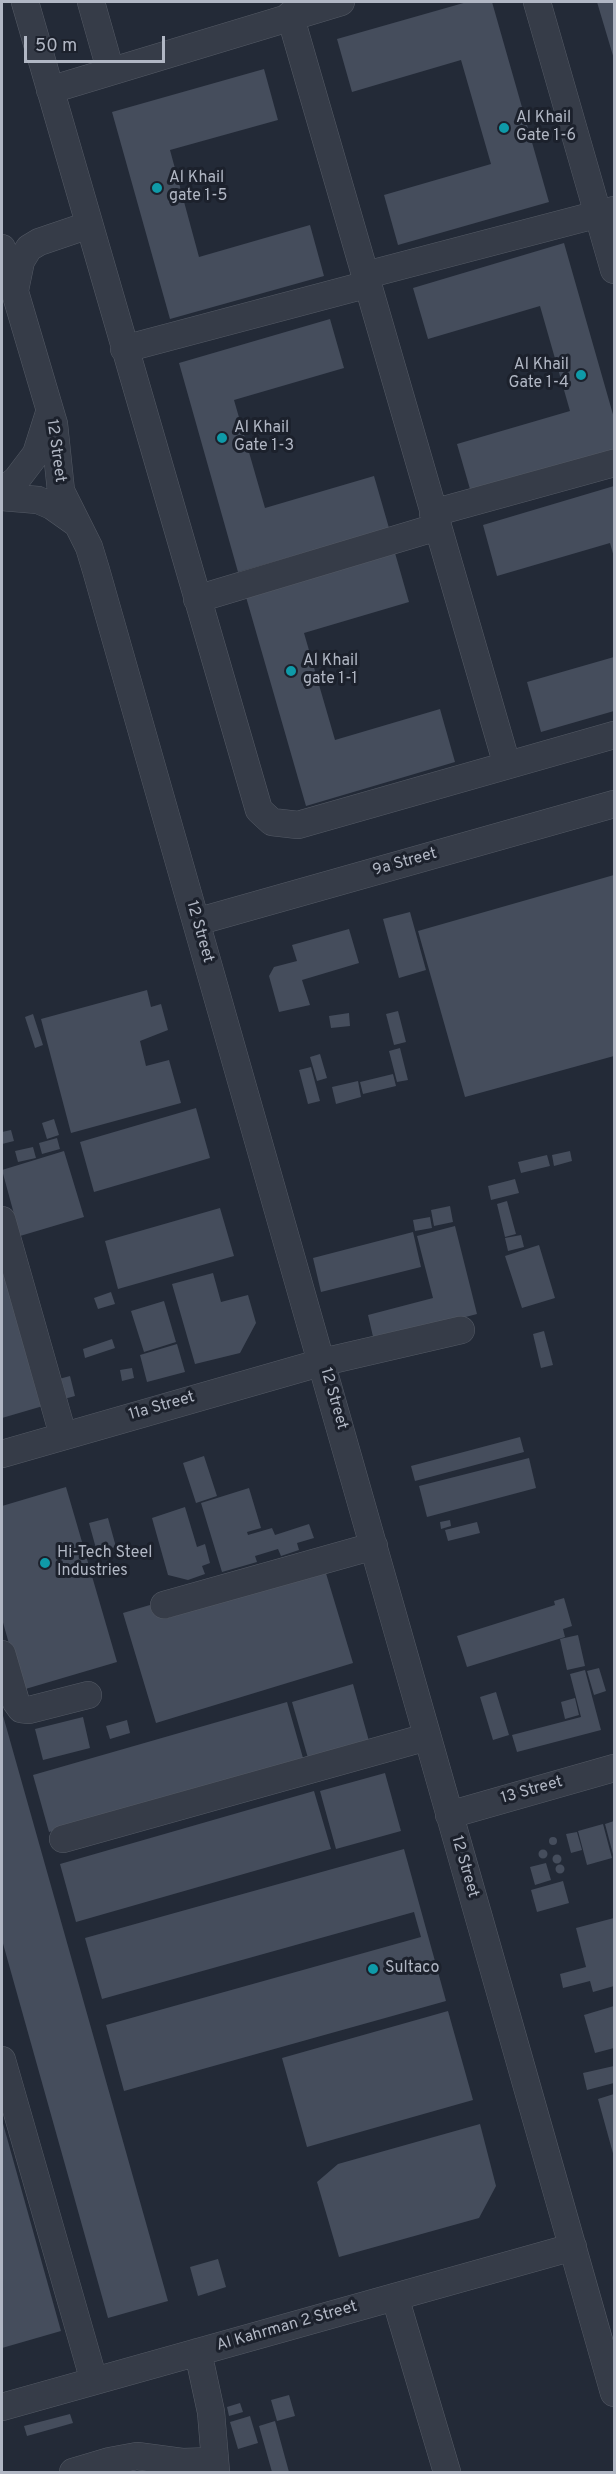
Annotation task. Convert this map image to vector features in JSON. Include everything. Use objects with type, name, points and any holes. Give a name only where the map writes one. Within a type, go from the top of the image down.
[{"type":"street","points":[[25,2],[123,349],[259,810],[272,822],[298,825],[615,735]]},
{"type":"street","points":[[91,2],[110,69]]},
{"type":"street","points":[[50,90],[110,69],[341,2]]},
{"type":"street","points":[[537,2],[607,212],[615,270]]},
{"type":"street","points":[[290,15],[507,765]]},
{"type":"street","points":[[123,349],[607,212]]},
{"type":"street","points":[[14,293],[21,261],[29,248],[39,242],[89,225]]},
{"type":"street","name":"12 Street","points":[[2,248],[49,409],[56,439],[61,491],[94,564],[615,2393]]},
{"type":"street","name":"12 Street","points":[[2,492],[22,473],[36,454],[47,425],[49,409]]},
{"type":"street","points":[[197,599],[615,463]]},
{"type":"street","points":[[2,497],[38,500],[65,514],[77,524]]},
{"type":"street","name":"9a Street","points":[[196,922],[615,804]]},
{"type":"street","points":[[2,1220],[63,1435]]},
{"type":"street","name":"11a Street","points":[[2,1454],[323,1362],[461,1330]]},
{"type":"street","points":[[164,1605],[374,1546]]},
{"type":"street","points":[[2,1654],[16,1701],[21,1709],[30,1710],[88,1695]]},
{"type":"street","points":[[63,1839],[427,1737]]},
{"type":"street","name":"13 Street","points":[[449,1815],[615,1768]]},
{"type":"street","points":[[2,2060],[94,2381]]},
{"type":"street","name":"Al Kahrman 2 Street","points":[[2,2407],[573,2247]]},
{"type":"street","points":[[395,2297],[447,2472]]},
{"type":"street","points":[[74,2472],[136,2456],[216,2467],[211,2412],[198,2352]]},
{"type":"building","name":"Al Khail Gate 1-6","points":[[467,2],[492,2],[549,202],[398,245],[384,195],[491,164],[461,60],[352,92],[337,39]]},
{"type":"building","points":[[597,2],[614,2],[614,59]]},
{"type":"building","name":"Al Khail gate 1-5","points":[[264,69],[278,120],[170,150],[199,257],[310,225],[324,276],[170,319],[112,112]]},
{"type":"building","name":"Al Khail Gate 1-4","points":[[564,243],[614,418],[614,454],[472,496],[457,444],[570,411],[540,306],[428,339],[413,288]]},
{"type":"building","name":"Al Khail Gate 1-3","points":[[330,319],[344,368],[234,400],[265,508],[374,476],[389,528],[238,572],[179,363]]},
{"type":"building","points":[[614,486],[614,557],[610,543],[497,576],[483,525]]},
{"type":"building","name":"Al Khail gate 1-1","points":[[395,553],[409,602],[304,633],[335,740],[440,709],[455,762],[306,806],[246,597]]},
{"type":"building","points":[[614,657],[614,711],[541,732],[527,682]]},
{"type":"building","points":[[614,875],[614,1056],[465,1097],[418,931]]},
{"type":"building","points":[[410,912],[426,970],[399,978],[383,919]]},
{"type":"building","points":[[349,929],[359,963],[302,980],[310,1005],[279,1012],[269,976],[274,967],[297,961],[292,945]]},
{"type":"building","points":[[147,990],[151,1007],[161,1004],[168,1030],[140,1041],[146,1066],[169,1060],[181,1103],[71,1133],[41,1019]]},
{"type":"building","points":[[398,1011],[406,1042],[394,1045],[386,1014]]},
{"type":"building","points":[[349,1013],[350,1026],[331,1028],[329,1016]]},
{"type":"building","points":[[33,1014],[43,1045],[35,1048],[25,1017]]},
{"type":"building","points":[[400,1048],[408,1080],[397,1082],[389,1051]]},
{"type":"building","points":[[320,1054],[327,1078],[317,1081],[310,1057]]},
{"type":"building","points":[[311,1067],[320,1101],[308,1104],[299,1070]]},
{"type":"building","points":[[393,1074],[396,1086],[363,1094],[360,1082]]},
{"type":"building","points":[[358,1081],[361,1097],[336,1104],[332,1087]]},
{"type":"building","points":[[196,1108],[210,1158],[94,1192],[80,1142]]},
{"type":"building","points":[[54,1119],[59,1135],[47,1139],[42,1123]]},
{"type":"building","points":[[11,1130],[14,1141],[2,1144],[2,1132]]},
{"type":"building","points":[[57,1138],[60,1149],[42,1154],[39,1143]]},
{"type":"building","points":[[33,1147],[36,1158],[18,1162],[15,1151]]},
{"type":"building","points":[[64,1151],[84,1217],[20,1236],[2,1170]]},
{"type":"building","points":[[570,1151],[572,1161],[554,1166],[552,1155]]},
{"type":"building","points":[[547,1155],[550,1166],[521,1173],[518,1162]]},
{"type":"building","points":[[515,1179],[519,1193],[491,1200],[488,1186]]},
{"type":"building","points":[[507,1201],[516,1234],[505,1237],[497,1204]]},
{"type":"building","points":[[450,1206],[453,1222],[434,1226],[431,1210]]},
{"type":"building","points":[[220,1208],[234,1256],[118,1289],[105,1241]]},
{"type":"building","points":[[430,1217],[432,1228],[415,1231],[413,1220]]},
{"type":"building","points":[[455,1226],[477,1314],[374,1341],[368,1315],[433,1298],[417,1236]]},
{"type":"building","points":[[413,1232],[421,1267],[321,1292],[313,1258]]},
{"type":"building","points":[[521,1235],[524,1247],[508,1251],[505,1238]]},
{"type":"building","points":[[539,1245],[555,1298],[522,1308],[505,1256]]},
{"type":"building","points":[[2,1262],[43,1406],[2,1418]]},
{"type":"building","points":[[213,1273],[221,1302],[248,1295],[256,1323],[240,1353],[195,1364],[172,1284]]},
{"type":"building","points":[[111,1292],[115,1304],[98,1309],[94,1298]]},
{"type":"building","points":[[164,1301],[176,1342],[144,1352],[131,1311]]},
{"type":"building","points":[[544,1331],[553,1365],[541,1368],[533,1334]]},
{"type":"building","points":[[112,1339],[115,1348],[85,1358],[83,1349]]},
{"type":"building","points":[[177,1344],[185,1372],[147,1382],[140,1355]]},
{"type":"building","points":[[132,1368],[134,1378],[122,1381],[120,1370]]},
{"type":"building","points":[[70,1376],[75,1396],[64,1399],[59,1379]]},
{"type":"building","points":[[520,1437],[524,1452],[415,1481],[411,1466]]},
{"type":"building","points":[[204,1456],[217,1496],[196,1503],[183,1463]]},
{"type":"building","points":[[529,1458],[536,1488],[427,1517],[419,1486]]},
{"type":"building","name":"Hi-Tech Steel Industries","points":[[66,1487],[117,1662],[22,1690],[2,1619],[2,1506]]},
{"type":"building","points":[[249,1488],[261,1528],[247,1532],[248,1535],[272,1528],[275,1535],[309,1524],[314,1538],[297,1543],[299,1550],[281,1556],[278,1549],[255,1556],[257,1562],[222,1572],[201,1503]]},
{"type":"building","points":[[185,1507],[197,1547],[205,1544],[210,1563],[202,1566],[205,1574],[188,1580],[168,1575],[152,1518]]},
{"type":"building","points":[[108,1518],[116,1547],[97,1552],[89,1523]]},
{"type":"building","points":[[450,1520],[451,1526],[441,1529],[440,1522]]},
{"type":"building","points":[[477,1522],[480,1533],[448,1541],[445,1530]]},
{"type":"building","points":[[325,1570],[353,1663],[156,1723],[123,1613],[160,1602],[165,1619]]},
{"type":"building","points":[[564,1598],[572,1626],[563,1629],[565,1637],[467,1667],[457,1636],[555,1605],[554,1601]]},
{"type":"building","points":[[578,1635],[585,1666],[567,1670],[560,1639]]},
{"type":"building","points":[[599,1668],[606,1691],[594,1695],[587,1671]]},
{"type":"building","points":[[585,1670],[601,1730],[517,1752],[512,1735],[581,1717],[570,1674]]},
{"type":"building","points":[[353,1684],[369,1741],[308,1758],[292,1702]]},
{"type":"building","points":[[496,1692],[509,1735],[493,1740],[480,1697]]},
{"type":"building","points":[[575,1698],[579,1715],[565,1719],[561,1702]]},
{"type":"building","points":[[287,1702],[303,1758],[49,1832],[33,1775]]},
{"type":"building","points":[[2,1712],[168,2301],[108,2318],[2,1940]]},
{"type":"building","points":[[83,1717],[90,1748],[43,1760],[35,1729]]},
{"type":"building","points":[[127,1720],[130,1733],[110,1739],[106,1726]]},
{"type":"building","points":[[385,1773],[401,1831],[336,1849],[320,1791]]},
{"type":"building","points":[[314,1791],[331,1849],[76,1922],[60,1864]]},
{"type":"building","points":[[614,1821],[614,1858],[605,1824]]},
{"type":"building","points":[[603,1824],[612,1858],[587,1865],[578,1831]]},
{"type":"building","points":[[577,1832],[582,1850],[571,1853],[566,1834]]},
{"type":"building","points":[[553,1837],[557,1841],[553,1845],[549,1841]]},
{"type":"building","name":"Sultaco","points":[[404,1849],[446,2001],[124,2091],[106,2025],[421,1937],[414,1912],[102,1999],[85,1938]]},
{"type":"building","points":[[543,1850],[547,1854],[543,1858],[539,1854]]},
{"type":"building","points":[[557,1855],[561,1859],[557,1863],[553,1859]]},
{"type":"building","points":[[546,1863],[551,1880],[535,1885],[530,1867]]},
{"type":"building","points":[[560,1865],[564,1869],[560,1873],[556,1869]]},
{"type":"building","points":[[563,1881],[569,1903],[537,1912],[531,1890]]},
{"type":"building","points":[[614,1918],[614,1986],[593,1992],[590,1981],[563,1988],[560,1974],[586,1967],[576,1928]]},
{"type":"building","points":[[614,2006],[614,2048],[595,2053],[584,2015]]},
{"type":"building","points":[[448,2011],[473,2100],[307,2147],[282,2058]]},
{"type":"building","points":[[614,2066],[614,2083],[587,2090],[583,2073]]},
{"type":"building","points":[[614,2094],[614,2157],[598,2099]]},
{"type":"building","points":[[2,2120],[61,2331],[2,2348]]},
{"type":"building","points":[[480,2124],[496,2186],[479,2218],[339,2257],[317,2182],[338,2164]]},
{"type":"building","points":[[218,2259],[226,2287],[198,2296],[190,2267]]},
{"type":"building","points":[[289,2395],[295,2416],[277,2421],[271,2400]]},
{"type":"building","points":[[240,2403],[243,2412],[229,2416],[227,2407]]},
{"type":"building","points":[[70,2414],[73,2423],[27,2436],[24,2426]]},
{"type":"building","points":[[250,2416],[258,2443],[238,2449],[230,2422]]},
{"type":"building","points":[[275,2421],[289,2472],[272,2472],[259,2426]]},
{"type":"place","name":"Al Khail Gate 1-6","points":[[504,128]]},
{"type":"place","name":"Al Khail gate 1-5","points":[[157,188]]},
{"type":"place","name":"Al Khail Gate 1-4","points":[[581,375]]},
{"type":"place","name":"Al Khail Gate 1-3","points":[[222,438]]},
{"type":"place","name":"Al Khail gate 1-1","points":[[291,671]]},
{"type":"place","name":"Hi-Tech Steel Industries","points":[[45,1563]]},
{"type":"place","name":"Sultaco","points":[[373,1969]]}]
